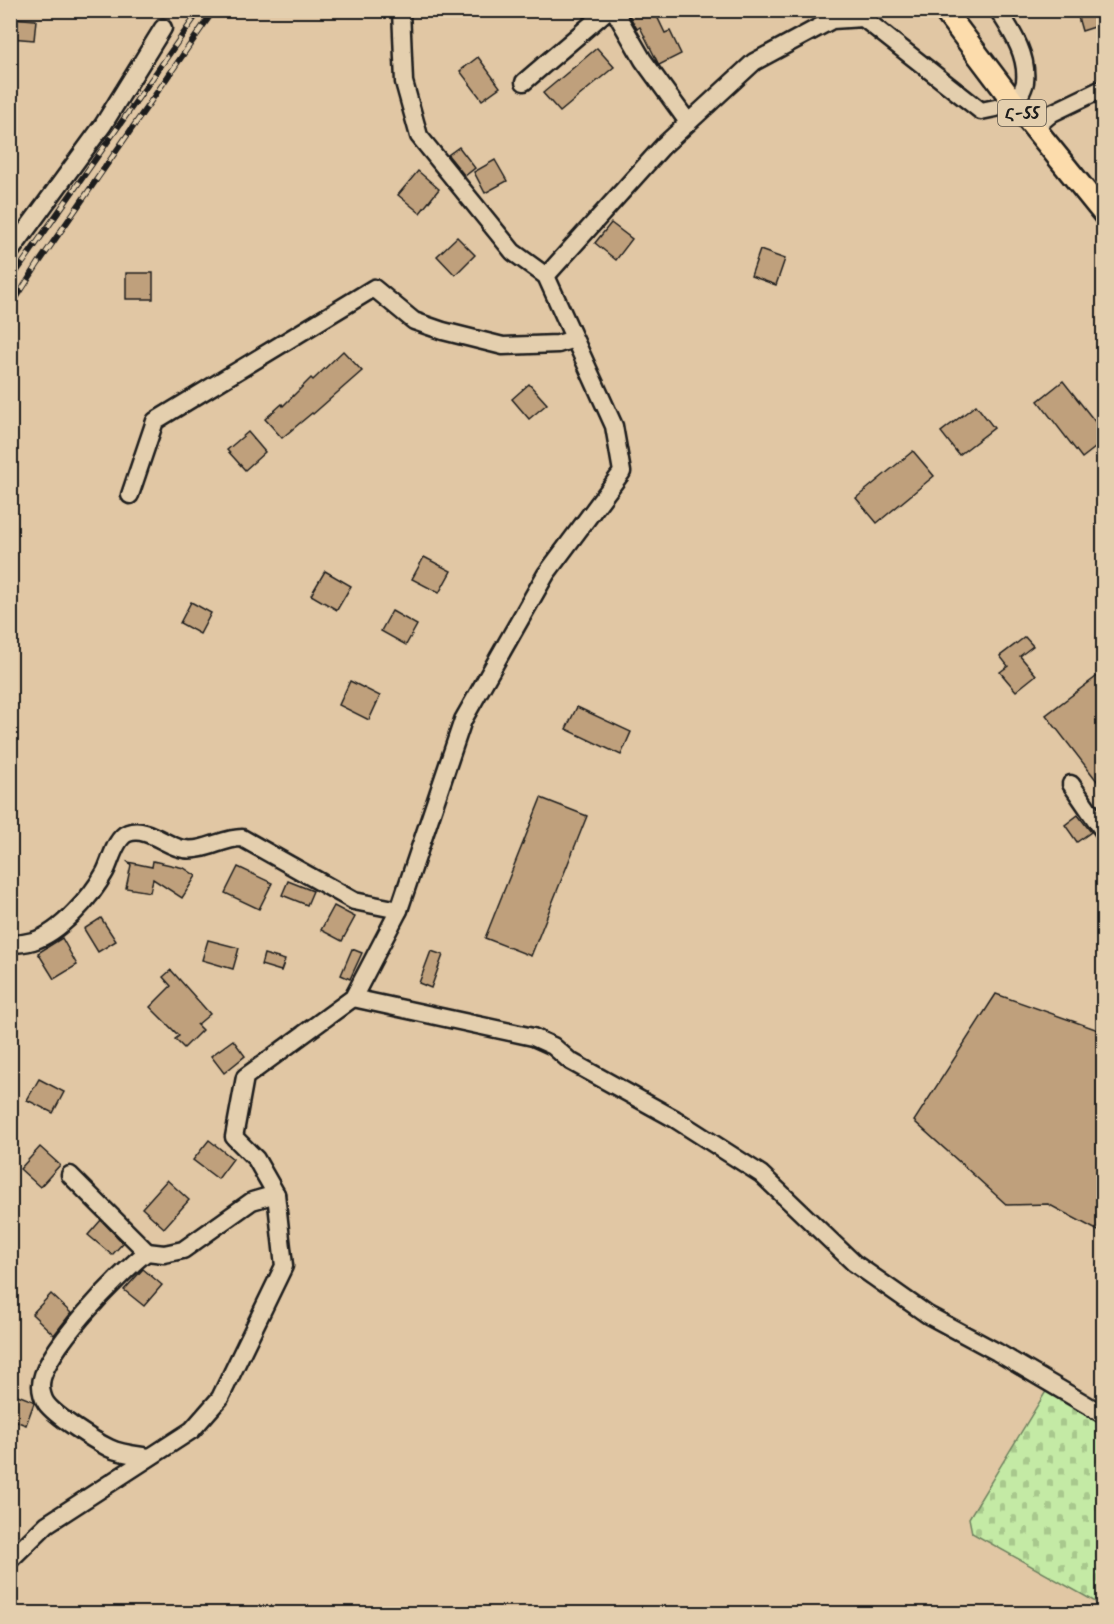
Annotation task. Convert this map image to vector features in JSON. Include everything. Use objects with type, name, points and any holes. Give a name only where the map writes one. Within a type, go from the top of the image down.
[{"type":"main road","name":"Հ-55","points":[[944,10],[1015,104],[1104,214]]},
{"type":"street","points":[[10,1560],[48,1524],[192,1430],[220,1398],[284,1266],[276,1194],[256,1159],[234,1137],[245,1077],[353,999],[399,910],[463,720],[546,574],[622,472],[614,426],[546,276],[513,252],[419,136],[404,82],[400,10]]},
{"type":"street","points":[[524,82],[608,10]]},
{"type":"street","points":[[614,10],[643,60],[688,122]]},
{"type":"street","points":[[546,276],[663,146],[754,62],[832,20],[863,18],[981,111],[1015,104],[1025,84],[1024,63],[1016,38],[998,10]]},
{"type":"street","points":[[10,252],[103,125],[164,28]]},
{"type":"street","points":[[1034,128],[1052,112],[1104,88]]},
{"type":"street","points":[[130,495],[155,421],[374,288],[414,321],[443,331],[503,346],[558,344],[574,339]]},
{"type":"street","points":[[1071,784],[1104,832]]},
{"type":"street","points":[[10,944],[34,941],[49,933],[76,910],[93,892],[105,873],[119,840],[128,833],[143,833],[184,849],[204,848],[230,838],[242,838],[354,901],[399,910]]},
{"type":"street","points":[[353,999],[533,1037],[553,1046],[570,1061],[675,1119],[761,1174],[854,1263],[928,1315],[998,1352],[1104,1415]]},
{"type":"street","points":[[70,1175],[147,1252],[164,1254],[183,1250],[252,1201],[276,1194]]},
{"type":"street","points":[[147,1252],[134,1262],[84,1314],[54,1354],[41,1383],[46,1403],[64,1419],[110,1449],[149,1458]]},
{"type":"green space","points":[[1048,1388],[1103,1420],[1103,1603],[1101,1605],[972,1533],[969,1518]]},
{"type":"building","points":[[626,10],[654,10],[665,33],[670,31],[681,54],[659,65],[640,27],[637,29]]},
{"type":"building","points":[[1076,10],[1104,10],[1104,24],[1082,31]]},
{"type":"building","points":[[10,18],[36,20],[34,40],[10,38]]},
{"type":"building","points":[[597,48],[614,67],[560,112],[543,93]]},
{"type":"building","points":[[478,57],[500,87],[482,100],[460,71]]},
{"type":"building","points":[[459,147],[475,168],[465,176],[448,155]]},
{"type":"building","points":[[495,160],[507,181],[485,193],[474,172]]},
{"type":"building","points":[[418,171],[439,189],[420,213],[398,195]]},
{"type":"building","points":[[611,223],[632,239],[616,260],[595,243]]},
{"type":"building","points":[[457,237],[475,255],[455,275],[437,256]]},
{"type":"building","points":[[760,250],[785,259],[776,285],[751,276]]},
{"type":"building","points":[[126,273],[153,273],[153,299],[126,299]]},
{"type":"building","points":[[343,351],[362,371],[282,438],[265,419],[282,404],[283,406],[311,378],[313,380]]},
{"type":"building","points":[[1063,381],[1104,433],[1104,441],[1082,458],[1038,401]]},
{"type":"building","points":[[529,384],[547,404],[529,419],[512,399]]},
{"type":"building","points":[[976,405],[994,428],[959,455],[941,432]]},
{"type":"building","points":[[248,432],[265,452],[245,470],[227,450]]},
{"type":"building","points":[[913,451],[934,476],[877,523],[856,498]]},
{"type":"building","points":[[424,557],[451,571],[439,593],[412,579]]},
{"type":"building","points":[[325,571],[351,586],[337,610],[311,595]]},
{"type":"building","points":[[191,602],[211,613],[200,634],[180,623]]},
{"type":"building","points":[[392,611],[417,625],[406,645],[381,631]]},
{"type":"building","points":[[1025,637],[1033,646],[1020,656],[1036,675],[1016,691],[1000,672],[1008,666],[1000,656]]},
{"type":"building","points":[[1104,671],[1104,790],[1046,715]]},
{"type":"building","points":[[350,681],[380,696],[369,720],[339,705]]},
{"type":"building","points":[[577,707],[631,732],[621,755],[566,729]]},
{"type":"building","points":[[541,798],[587,816],[531,956],[485,938]]},
{"type":"building","points":[[1078,815],[1091,832],[1077,842],[1065,825]]},
{"type":"building","points":[[153,861],[184,868],[196,876],[182,898],[153,879],[150,892],[126,888],[131,865],[128,862],[152,867]]},
{"type":"building","points":[[238,867],[272,883],[259,909],[225,893]]},
{"type":"building","points":[[288,881],[313,891],[307,905],[282,895]]},
{"type":"building","points":[[334,906],[355,917],[342,941],[321,930]]},
{"type":"building","points":[[101,918],[116,941],[98,952],[84,929]]},
{"type":"building","points":[[62,938],[77,965],[54,979],[38,953]]},
{"type":"building","points":[[208,940],[239,948],[233,969],[202,960]]},
{"type":"building","points":[[352,949],[362,953],[350,979],[341,975]]},
{"type":"building","points":[[431,951],[443,955],[431,988],[419,983]]},
{"type":"building","points":[[264,954],[285,960],[281,971],[261,965]]},
{"type":"building","points":[[171,970],[210,1014],[197,1025],[202,1030],[184,1048],[175,1039],[179,1036],[150,1007],[171,986],[163,977]]},
{"type":"building","points":[[996,994],[1104,1032],[1104,1234],[1048,1204],[1007,1205],[914,1121]]},
{"type":"building","points":[[233,1040],[245,1056],[224,1073],[211,1056]]},
{"type":"building","points":[[39,1079],[64,1092],[53,1113],[27,1100]]},
{"type":"building","points":[[209,1140],[233,1159],[218,1179],[193,1160]]},
{"type":"building","points":[[40,1147],[60,1165],[40,1187],[20,1169]]},
{"type":"building","points":[[167,1180],[189,1200],[164,1228],[142,1208]]},
{"type":"building","points":[[101,1220],[123,1243],[112,1255],[88,1235]]},
{"type":"building","points":[[143,1269],[162,1285],[144,1306],[124,1290]]},
{"type":"building","points":[[51,1294],[71,1313],[54,1335],[32,1314]]},
{"type":"building","points":[[10,1392],[34,1403],[26,1425],[10,1419]]},
{"type":"railway","points":[[10,281],[200,10]]},
{"type":"railway","points":[[10,308],[214,10]]}]
